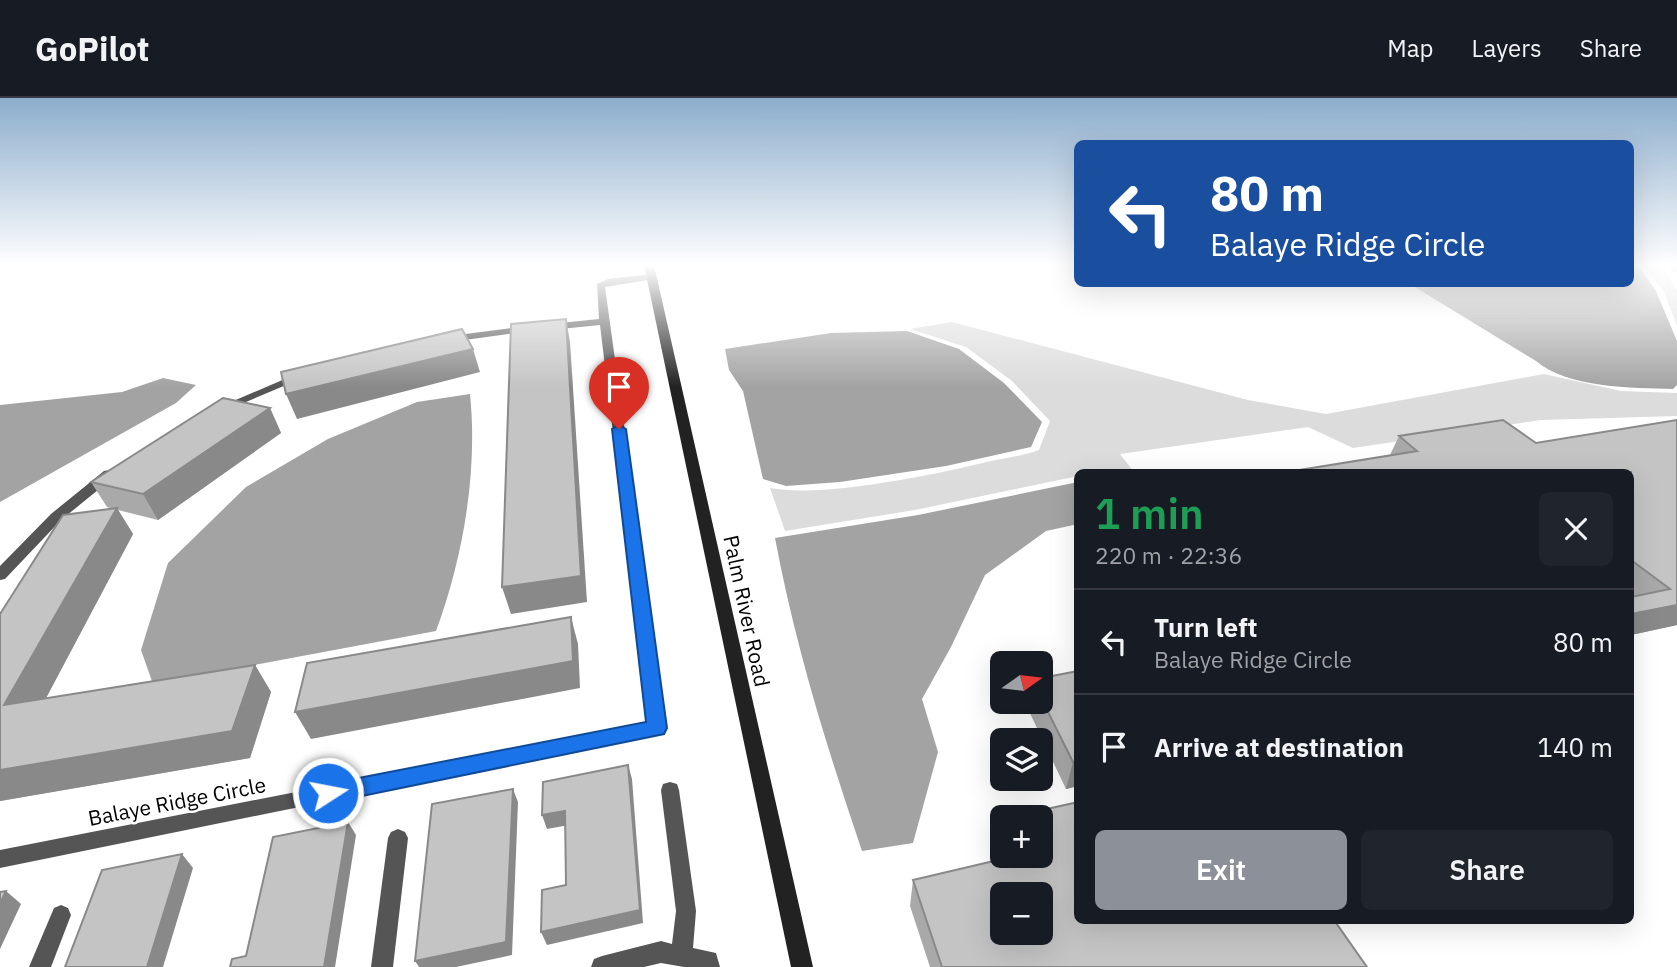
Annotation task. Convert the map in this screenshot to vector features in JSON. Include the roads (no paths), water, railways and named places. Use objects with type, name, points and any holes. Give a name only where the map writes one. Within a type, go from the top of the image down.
[{"type":"street","name":"Balaye Ridge Circle","points":[[0,859],[657,728],[603,306]]},
{"type":"street","name":"Palm River Road","points":[[658,306],[802,967]]},
{"type":"street","points":[[439,340],[605,321]]},
{"type":"street","points":[[214,412],[317,370]]},
{"type":"street","points":[[0,575],[56,517],[122,465]]},
{"type":"street","points":[[670,790],[686,911],[682,956]]},
{"type":"street","points":[[382,967],[398,838]]},
{"type":"street","points":[[40,967],[61,915]]},
{"type":"street","points":[[602,967],[661,952],[708,961],[709,967]]}]
